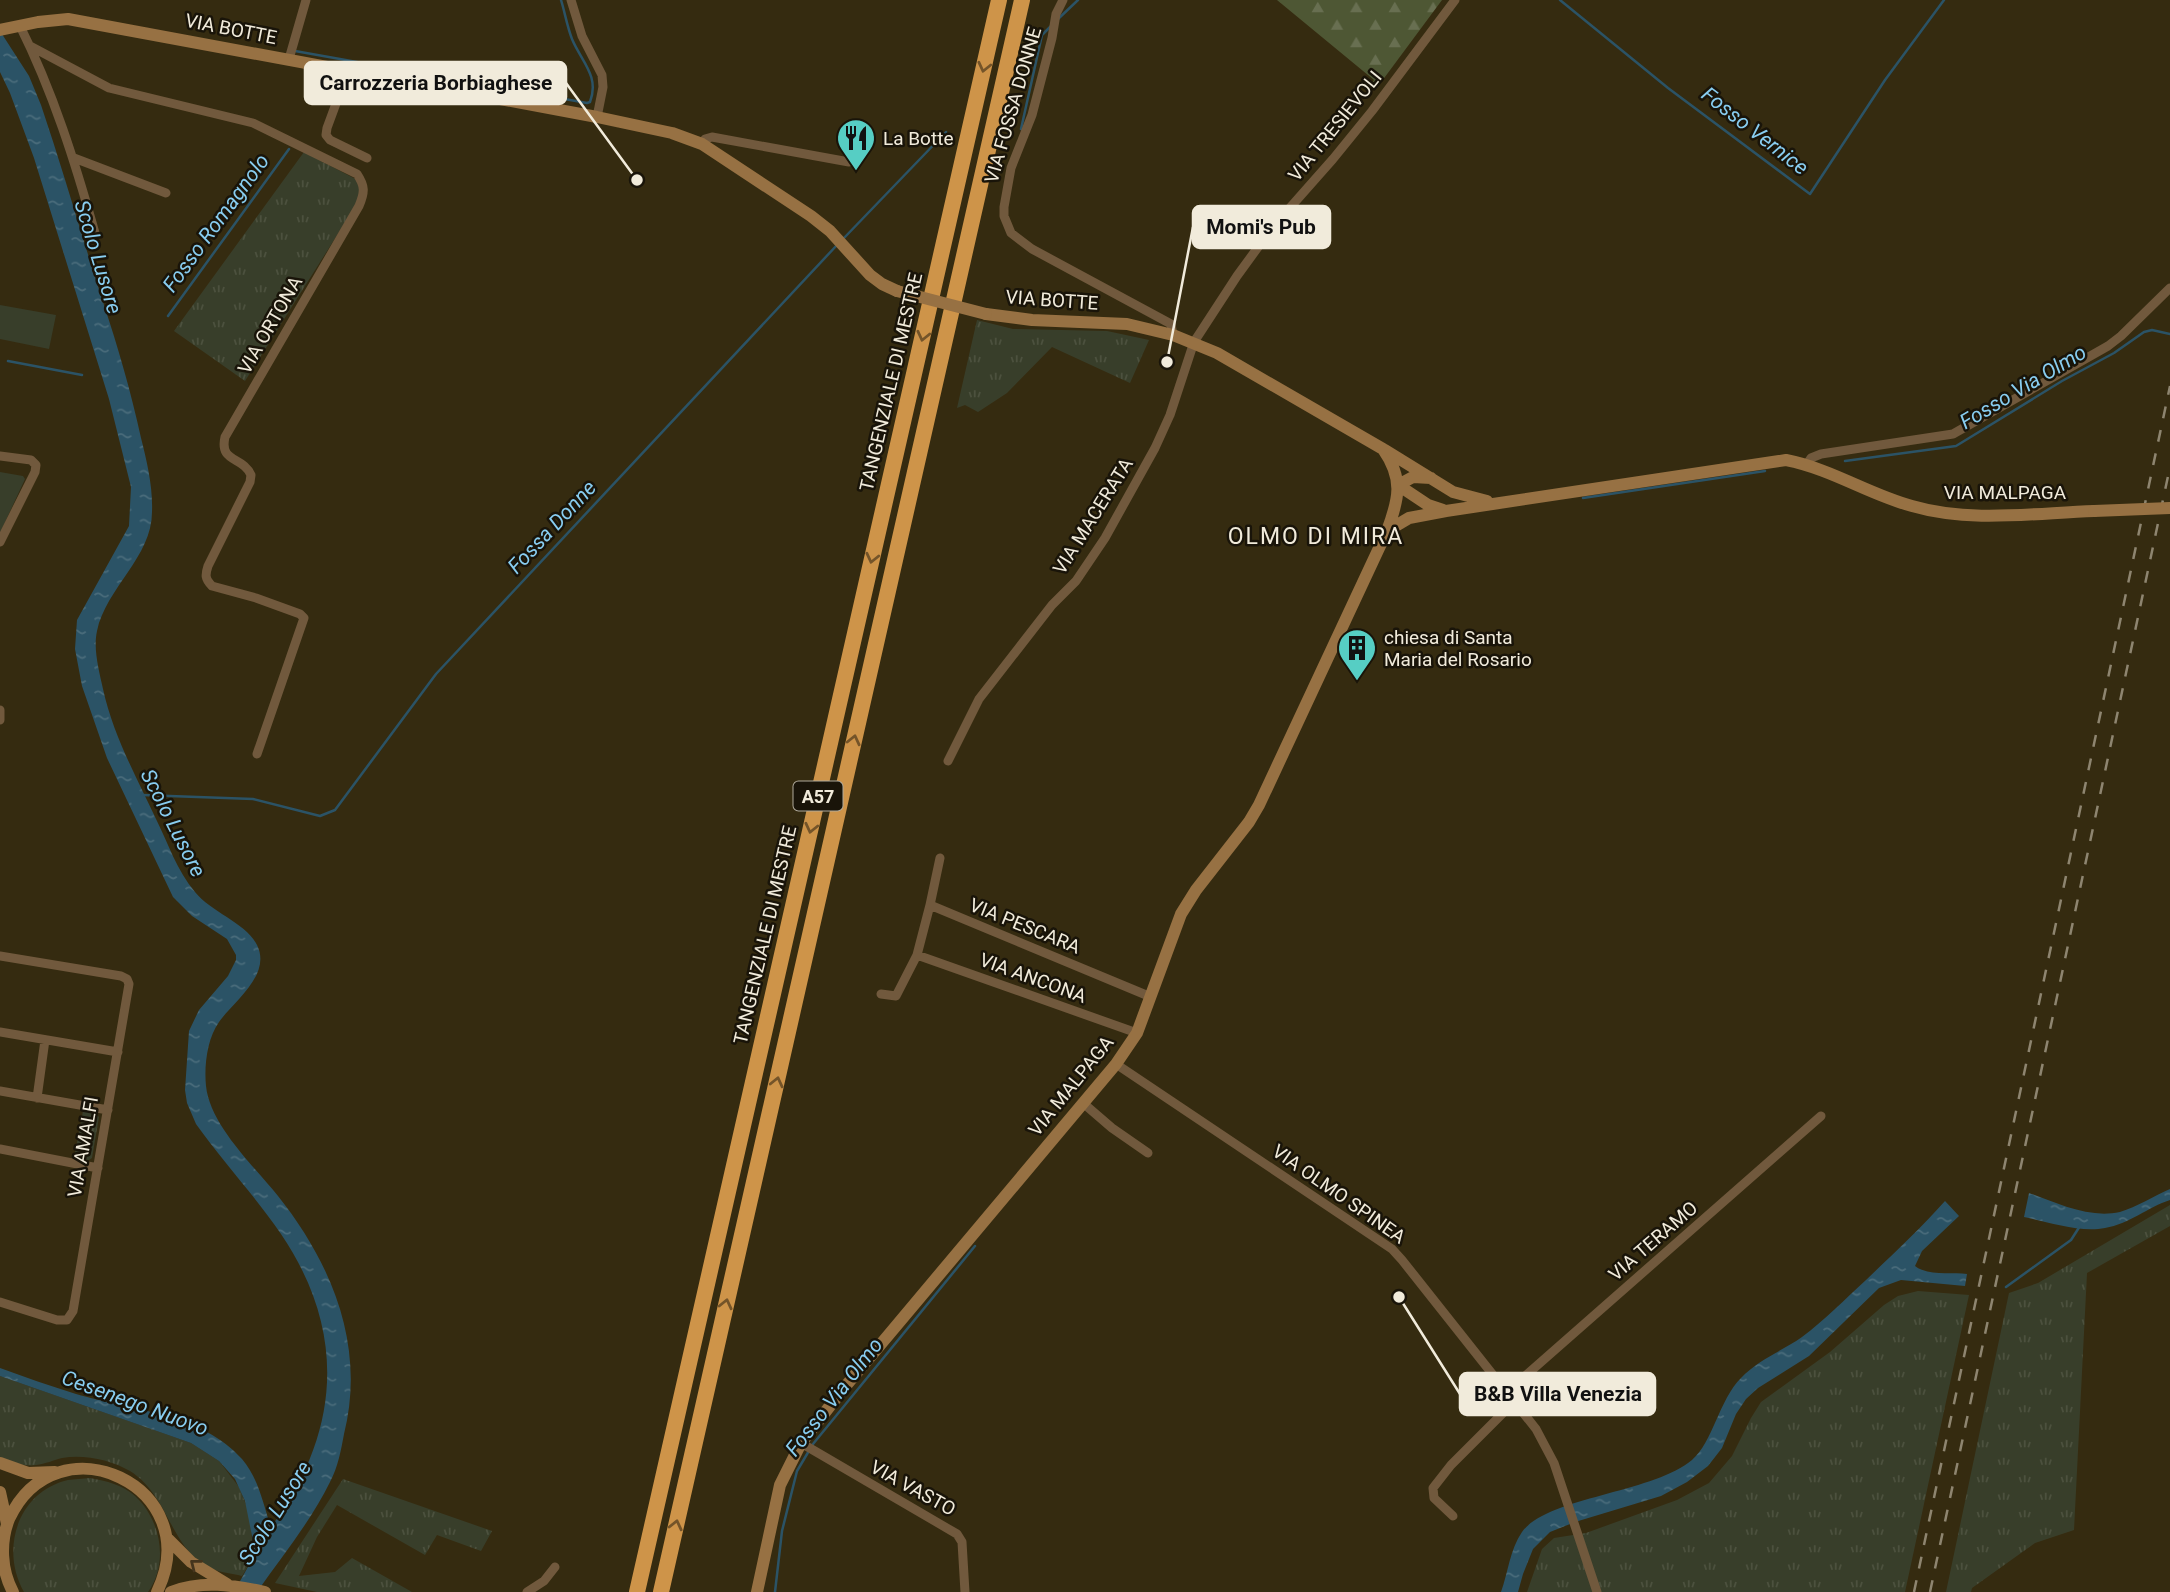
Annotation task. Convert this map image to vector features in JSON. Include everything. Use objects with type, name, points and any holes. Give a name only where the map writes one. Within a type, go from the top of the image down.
[{"type":"highway","name":"TANGENZIALE DI MESTRE","points":[[637,1592],[999,0]]},
{"type":"highway","name":"A57","points":[[661,1592],[1022,0]]},
{"type":"street","name":"VIA BOTTE","points":[[289,60],[306,0]]},
{"type":"street","points":[[571,0],[582,36],[602,75],[603,87],[597,117]]},
{"type":"street","name":"VIA FOSSA DONNE","points":[[1063,0],[1056,14],[1028,128],[1011,167],[1004,207],[1007,223],[1011,233],[1032,249],[1171,324],[1173,335]]},
{"type":"street","name":"VIA TRESIEVOLI","points":[[1194,342],[1272,228],[1333,159],[1455,0]]},
{"type":"street","name":"VIA BOTTE","points":[[0,30],[68,19],[672,133],[702,144],[798,207],[840,241],[881,284],[897,291],[986,314],[1032,320],[1127,324],[1173,335],[1217,353],[1383,449]]},
{"type":"street","points":[[20,26],[74,158],[95,233]]},
{"type":"street","name":"VIA ORTONA","points":[[30,46],[109,88],[253,123],[357,174],[363,184],[365,193],[359,206],[223,444],[228,456],[245,466],[251,475],[205,573],[207,581],[212,586],[256,598],[300,614],[304,618],[257,754]]},
{"type":"street","points":[[348,71],[326,135],[330,140],[367,158]]},
{"type":"street","name":"VIA BOTTE","points":[[702,144],[705,139],[712,137],[849,162]]},
{"type":"street","points":[[74,158],[166,193]]},
{"type":"street","name":"VIA MALPAGA","points":[[1807,464],[1811,458],[1821,454],[1934,439],[1964,429],[2108,346],[2170,288]]},
{"type":"street","name":"VIA MACERATA","points":[[948,761],[979,699],[1052,606],[1076,581],[1105,538],[1155,448],[1170,415],[1194,342]]},
{"type":"street","points":[[1383,449],[1396,472],[1398,485],[1429,505],[1446,510]]},
{"type":"street","name":"VIA MALPAGA","points":[[1383,449],[1463,497],[1494,502]]},
{"type":"street","points":[[0,456],[31,460],[36,465],[0,542]]},
{"type":"street","name":"VIA MALPAGA","points":[[1387,531],[1409,519],[1446,510],[1463,510],[1494,502],[1786,460],[1827,471],[1892,500],[1942,513],[1966,515],[2170,508]]},
{"type":"street","points":[[1398,485],[1413,477],[1432,479]]},
{"type":"street","name":"VIA MALPAGA","points":[[757,1592],[780,1485],[861,1367],[1116,1064],[1137,1033],[1181,914],[1259,805],[1387,531],[1398,499],[1398,485]]},
{"type":"street","points":[[0,710],[0,720]]},
{"type":"street","points":[[881,994],[897,996],[917,955],[940,858]]},
{"type":"street","name":"VIA PESCARA","points":[[930,905],[1151,997]]},
{"type":"street","name":"VIA ANCONA","points":[[917,955],[1137,1033]]},
{"type":"street","name":"VIA AMALFI","points":[[0,956],[110,974],[127,979],[129,990],[73,1311],[67,1320],[57,1320],[0,1302]]},
{"type":"street","points":[[0,1032],[118,1052]]},
{"type":"street","points":[[37,1098],[45,1040]]},
{"type":"street","name":"VIA OLMO SPINEA","points":[[1116,1064],[1392,1249],[1536,1429],[1554,1463],[1597,1592]]},
{"type":"street","points":[[0,1091],[107,1110]]},
{"type":"street","points":[[1083,1103],[1112,1128],[1149,1153]]},
{"type":"street","name":"VIA TERAMO","points":[[1508,1391],[1821,1116]]},
{"type":"street","points":[[0,1149],[98,1168]]},
{"type":"street","points":[[1453,1516],[1434,1498],[1433,1488],[1451,1465],[1515,1401]]},
{"type":"street","name":"VIA VASTO","points":[[807,1447],[957,1534],[962,1542],[965,1592]]},
{"type":"street","points":[[0,1463],[28,1473],[89,1468],[120,1476],[138,1487],[153,1503],[167,1538],[167,1562],[157,1592]]},
{"type":"street","points":[[13,1592],[2,1557],[7,1524],[24,1495],[42,1480],[59,1472]]},
{"type":"street","points":[[0,1492],[7,1524]]},
{"type":"street","points":[[167,1538],[191,1562],[232,1585]]},
{"type":"street","points":[[527,1592],[544,1581],[555,1567]]},
{"type":"street","points":[[171,1592],[183,1587],[232,1585],[265,1592]]},
{"type":"green space","points":[[1277,0],[1442,0],[1376,89],[1372,83],[1374,80]]},
{"type":"green space","points":[[304,152],[365,184],[363,194],[245,381],[174,331]]},
{"type":"green space","points":[[0,305],[56,315],[49,349],[0,339]]},
{"type":"green space","points":[[977,320],[1013,329],[1107,331],[1149,340],[1130,383],[1052,347],[1007,393],[978,412],[965,405],[957,408]]},
{"type":"green space","points":[[0,472],[23,476],[25,479],[0,533]]},
{"type":"green space","points":[[83,1111],[99,1117],[92,1158],[89,1160],[74,1158]]},
{"type":"green space","points":[[2170,1205],[2170,1226],[2087,1273],[2074,1530],[2035,1543],[1972,1588],[1971,1592],[1946,1592],[2009,1293],[2038,1283]]},
{"type":"green space","points":[[1918,1291],[1969,1295],[1905,1592],[1527,1592],[1542,1549],[1554,1538],[1586,1533],[1677,1500],[1709,1483],[1732,1456],[1761,1402],[1830,1352],[1884,1305],[1898,1296]]},
{"type":"green space","points":[[0,1376],[191,1443],[219,1461],[239,1487],[249,1512],[254,1556],[242,1576],[215,1570],[197,1560],[178,1536],[154,1494],[123,1467],[88,1457],[62,1458],[32,1465],[0,1458]]},
{"type":"green space","points":[[90,1478],[114,1484],[130,1492],[151,1517],[160,1555],[155,1581],[148,1592],[24,1592],[17,1576],[14,1541],[25,1510],[36,1497],[50,1487],[68,1480]]},
{"type":"green space","points":[[343,1479],[492,1531],[481,1551],[437,1535],[425,1555],[337,1505],[317,1537],[299,1576],[335,1572],[352,1558],[412,1592],[317,1592],[275,1583]]},
{"type":"water","points":[[0,31],[29,76],[41,105],[119,353],[149,475],[152,512],[145,544],[109,601],[97,631],[97,660],[107,706],[126,755],[183,875],[202,899],[252,937],[260,956],[259,967],[249,987],[219,1022],[212,1036],[205,1070],[209,1101],[224,1130],[278,1196],[314,1249],[340,1308],[347,1338],[351,1369],[350,1401],[335,1470],[314,1511],[257,1592],[234,1592],[254,1556],[254,1546],[245,1501],[235,1479],[219,1461],[191,1443],[0,1376],[0,1368],[76,1394],[165,1416],[207,1432],[226,1444],[248,1467],[260,1492],[271,1527],[294,1491],[311,1455],[322,1419],[327,1382],[325,1345],[317,1308],[303,1271],[271,1220],[196,1124],[187,1103],[185,1090],[189,1031],[199,1010],[228,976],[236,955],[227,939],[192,916],[173,897],[107,758],[82,686],[75,649],[77,620],[129,526],[131,487],[109,399],[34,158],[0,72]]},
{"type":"water","points":[[2170,1189],[2170,1200],[2122,1223],[2105,1228],[2075,1228],[2024,1217],[2029,1193],[2073,1209],[2108,1214],[2126,1210]]},
{"type":"water","points":[[1945,1201],[1959,1216],[1922,1251],[1915,1266],[1933,1272],[1967,1274],[1965,1286],[1901,1280],[1879,1288],[1809,1356],[1758,1388],[1746,1399],[1736,1414],[1722,1448],[1708,1466],[1687,1482],[1661,1496],[1550,1532],[1533,1549],[1518,1592],[1501,1592],[1518,1539],[1535,1520],[1576,1503],[1652,1480],[1675,1471],[1692,1460],[1705,1443],[1733,1387],[1741,1378],[1819,1324]]},
{"type":"waterway","name":"Fosso Romagnolo","points":[[295,51],[587,103],[590,102],[592,93],[591,76],[572,39],[561,0]]},
{"type":"waterway","name":"Fossa Donne","points":[[1058,19],[1078,0]]},
{"type":"waterway","name":"Fosso Vernice","points":[[1560,0],[1668,88],[1810,194],[1885,80],[1944,0]]},
{"type":"waterway","name":"Fossa Donne","points":[[1021,129],[1042,35],[1051,26]]},
{"type":"waterway","name":"Fossa Donne","points":[[844,238],[946,132]]},
{"type":"waterway","name":"Fosso Romagnolo","points":[[168,316],[289,149]]},
{"type":"waterway","name":"Fossa Donne","points":[[142,795],[253,799],[320,816],[335,810],[436,674],[837,245]]},
{"type":"waterway","name":"Fosso Via Olmo","points":[[1845,461],[1956,446],[2062,381],[2114,353],[2144,332],[2152,330],[2170,334]]},
{"type":"waterway","name":"Fosso Romagnolo","points":[[8,361],[82,375]]},
{"type":"waterway","name":"Fosso Via Olmo","points":[[1583,498],[1765,471]]},
{"type":"waterway","points":[[2006,1287],[2071,1240],[2080,1226]]},
{"type":"waterway","name":"Fosso Via Olmo","points":[[775,1592],[782,1531],[797,1471],[813,1444],[975,1246]]},
{"type":"railway","points":[[1914,1592],[2170,386]]},
{"type":"railway","points":[[1930,1592],[2170,467]]},
{"type":"place","name":"La Botte","points":[[856,172]]},
{"type":"place","name":"Carrozzeria Borbiaghese","points":[[637,180]]},
{"type":"place","name":"Momi's Pub","points":[[1167,362]]},
{"type":"place","name":"chiesa di Santa Maria del Rosario","points":[[1357,682]]},
{"type":"place","name":"B&B Villa Venezia","points":[[1399,1297]]},
{"type":"district","name":"OLMO DI MIRA","points":[[1316,536]]},
{"type":"water label","name":"Scolo Lusore","points":[[98,257]]},
{"type":"water label","name":"Scolo Lusore","points":[[173,823]]},
{"type":"water label","name":"Cesenego Nuovo","points":[[135,1403]]},
{"type":"water label","name":"Scolo Lusore","points":[[275,1513]]}]
